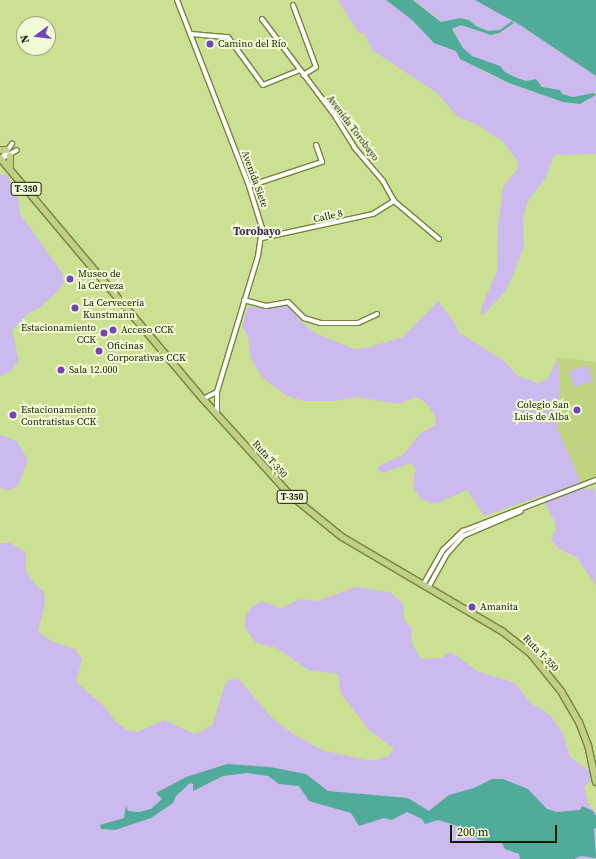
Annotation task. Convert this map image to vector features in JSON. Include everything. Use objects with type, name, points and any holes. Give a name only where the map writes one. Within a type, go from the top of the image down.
[{"type":"main road","points":[[10,156],[11,171]]},
{"type":"main road","name":"Ruta T-350","points":[[1,158],[203,399],[280,485],[309,512],[354,545],[515,640],[539,663],[561,691],[579,722],[588,745],[596,782]]},
{"type":"street","name":"Avenida Siete","points":[[177,0],[249,186],[261,221],[262,238],[217,392],[217,415]]},
{"type":"street","points":[[293,5],[316,67],[303,74]]},
{"type":"street","name":"Avenida Torobayo","points":[[262,19],[336,116],[354,147],[383,181],[394,201],[439,239]]},
{"type":"street","points":[[191,34],[228,37],[264,85],[300,70]]},
{"type":"street","points":[[12,144],[3,150],[1,158],[10,156],[17,150]]},
{"type":"street","points":[[249,186],[322,162],[316,146]]},
{"type":"street","name":"Calle 8","points":[[262,238],[373,214],[394,201]]},
{"type":"street","points":[[244,300],[266,306],[288,302],[304,318],[320,323],[358,323],[377,314]]},
{"type":"street","points":[[203,399],[217,392]]},
{"type":"street","points":[[425,586],[443,550],[458,534],[472,526],[528,507],[596,480]]},
{"type":"shaded area","points":[[338,0],[386,0],[412,20],[434,43],[456,51],[484,72],[509,83],[563,102],[580,104],[596,95],[596,154],[554,155],[545,179],[528,201],[523,218],[524,245],[514,273],[505,292],[484,314],[481,315],[481,308],[497,271],[498,226],[503,187],[518,168],[517,160],[503,142],[478,125],[458,117],[437,93],[372,50],[365,34],[358,32]]},
{"type":"shaded area","points":[[414,0],[494,0],[519,17],[500,30],[488,31],[476,26],[469,19],[460,18],[442,22]]},
{"type":"shaded area","points":[[520,19],[596,64],[596,93],[573,97],[562,94],[560,90],[549,89],[531,80],[526,81],[515,77],[472,56],[463,48],[452,28],[461,25],[491,35],[499,33]]},
{"type":"shaded area","points":[[0,174],[7,175],[18,197],[20,214],[63,274],[63,284],[55,294],[38,309],[31,311],[12,330],[19,361],[11,371],[0,376]]},
{"type":"shaded area","points":[[438,301],[455,323],[458,332],[503,360],[518,376],[538,383],[548,379],[558,358],[560,392],[557,427],[581,483],[586,490],[594,488],[596,496],[596,585],[576,557],[559,549],[551,540],[556,529],[555,522],[541,496],[484,516],[467,490],[436,504],[422,500],[413,488],[415,468],[411,463],[382,473],[378,470],[380,465],[403,455],[420,434],[435,425],[436,418],[427,404],[419,398],[412,398],[400,404],[356,397],[334,401],[304,401],[287,396],[263,378],[251,359],[248,336],[242,327],[248,307],[269,308],[288,305],[300,321],[317,334],[355,349],[366,348],[403,337]]},
{"type":"shaded area","points":[[118,338],[119,346],[111,356],[106,348]]},
{"type":"shaded area","name":"Colegio San Luis de Alba","points":[[558,358],[596,362],[596,477],[581,483],[557,427],[560,392]]},
{"type":"shaded area","points":[[588,365],[593,381],[574,387],[569,371]]},
{"type":"shaded area","points":[[0,435],[17,441],[28,460],[18,486],[10,490],[0,488]]},
{"type":"shaded area","points":[[0,543],[11,543],[26,553],[26,571],[34,583],[44,592],[45,603],[38,631],[51,641],[75,649],[82,659],[76,682],[104,706],[115,721],[127,730],[137,732],[165,720],[194,734],[203,731],[213,724],[223,690],[227,681],[232,679],[240,680],[271,717],[293,734],[322,750],[366,760],[376,760],[388,756],[394,749],[370,731],[341,694],[338,674],[308,670],[277,648],[256,643],[245,628],[245,617],[251,608],[261,601],[282,608],[300,599],[317,601],[356,587],[390,592],[404,605],[404,620],[411,627],[412,644],[421,659],[440,658],[451,652],[479,672],[515,683],[531,703],[550,715],[563,733],[570,757],[590,771],[591,780],[584,787],[589,805],[596,812],[596,859],[0,859]]},
{"type":"water","points":[[386,0],[413,0],[441,22],[460,18],[469,20],[476,26],[488,31],[500,30],[512,21],[514,23],[499,33],[491,35],[461,25],[452,29],[463,48],[472,56],[500,66],[505,72],[515,77],[526,81],[536,79],[542,87],[560,90],[562,94],[573,97],[594,93],[596,95],[580,104],[563,102],[509,83],[460,59],[456,51],[434,43],[412,20]]},
{"type":"water","points":[[475,0],[596,0],[596,76],[520,25]]},
{"type":"water","points":[[227,764],[270,767],[306,774],[328,791],[408,798],[429,811],[449,795],[474,788],[492,779],[503,779],[528,789],[547,809],[557,812],[580,810],[582,806],[593,811],[596,816],[596,828],[594,829],[596,858],[581,856],[574,859],[520,859],[519,854],[505,849],[502,843],[478,840],[471,830],[438,820],[425,824],[422,819],[407,812],[392,820],[384,818],[359,826],[351,813],[309,801],[299,786],[279,784],[268,776],[247,773],[223,776],[193,791],[193,784],[190,783],[176,796],[173,803],[151,818],[115,830],[101,829],[100,825],[124,818],[126,806],[128,811],[139,812],[151,809],[162,799],[156,793],[186,777]]},
{"type":"place","name":"Camino del Río","points":[[210,44]]},
{"type":"place","name":"Museo de la Cerveza","points":[[70,279]]},
{"type":"place","name":"La Cerveceria Kunstmann","points":[[75,308]]},
{"type":"place","name":"Acceso CCK","points":[[113,330]]},
{"type":"place","name":"Estacionamiento CCK","points":[[104,333]]},
{"type":"place","name":"Oficinas Corporativas CCK","points":[[99,351]]},
{"type":"place","name":"Sala 12.000","points":[[61,370]]},
{"type":"place","name":"Colegio San Luis de Alba","points":[[577,410]]},
{"type":"place","name":"Estacionamiento Contratistas CCK","points":[[13,415]]},
{"type":"place","name":"Amanita","points":[[472,607]]},
{"type":"district","name":"Torobayo","points":[[257,232]]}]
